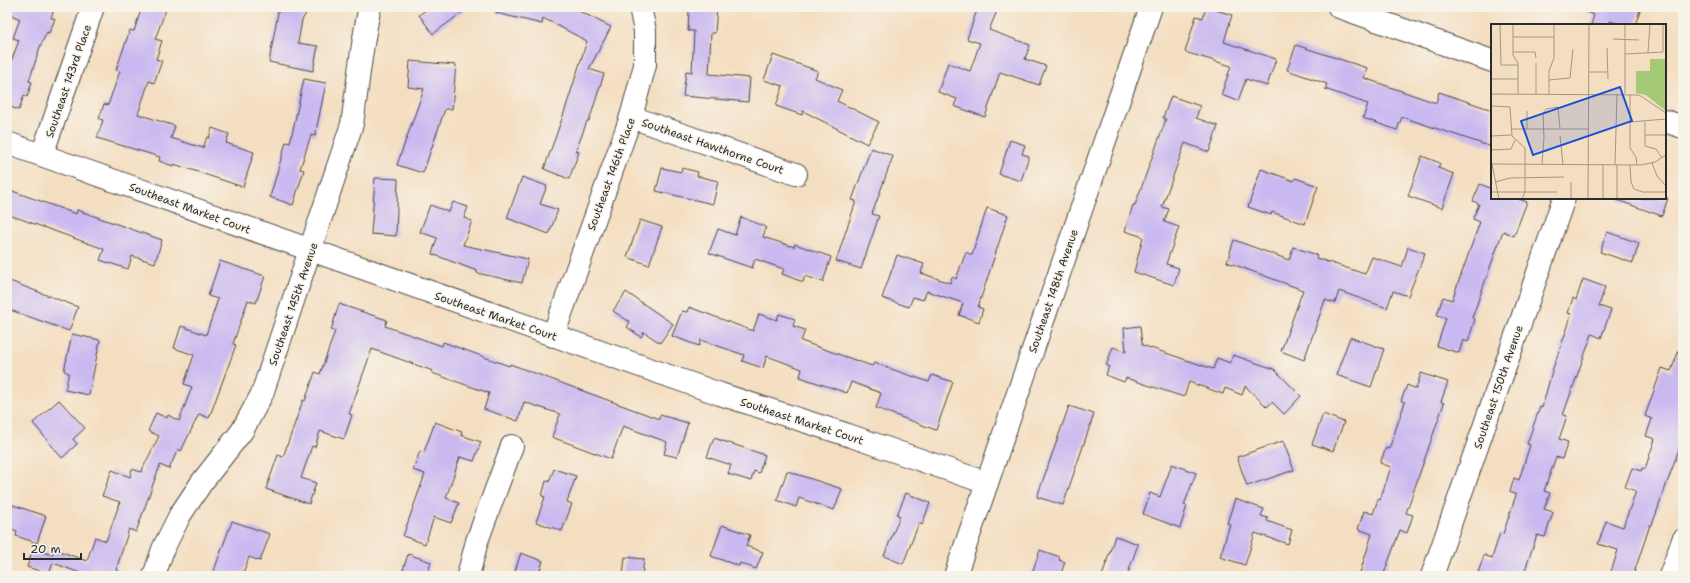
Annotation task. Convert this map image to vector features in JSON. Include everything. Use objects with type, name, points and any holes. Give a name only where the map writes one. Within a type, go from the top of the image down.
[{"type":"street","name":"Southeast 143rd Place","points":[[42,155],[93,7]]},
{"type":"street","name":"Southeast 145th Avenue","points":[[154,576],[163,549],[180,515],[202,482],[242,431],[262,394],[352,124],[359,80],[363,37],[370,7]]},
{"type":"street","name":"Southeast 146th Place","points":[[553,336],[631,117],[645,65],[645,31],[640,7]]},
{"type":"street","name":"Southeast 148th Avenue","points":[[955,576],[1151,7]]},
{"type":"street","points":[[1339,7],[1491,61]]},
{"type":"street","name":"Southeast Hawthorne Court","points":[[631,117],[796,174]]},
{"type":"street","points":[[1666,121],[1683,127]]},
{"type":"street","name":"Southeast Market Court","points":[[7,143],[553,336],[987,483]]},
{"type":"street","name":"Southeast 150th Avenue","points":[[1432,576],[1564,199]]},
{"type":"street","points":[[468,576],[478,541],[512,446]]},
{"type":"street","points":[[1670,576],[1683,540]]},
{"type":"building","points":[[12,7],[55,7],[51,18],[55,19],[49,33],[47,32],[40,47],[29,81],[32,82],[27,97],[24,95],[19,110],[7,106],[7,73],[19,40],[13,38],[20,19],[9,14]]},
{"type":"building","points":[[142,7],[167,7],[155,39],[162,41],[156,59],[162,61],[154,83],[149,81],[138,114],[175,126],[171,138],[203,148],[207,137],[209,138],[212,128],[229,134],[226,143],[254,152],[243,187],[174,164],[173,166],[159,161],[160,157],[97,138],[103,120],[99,119],[104,104],[108,105],[120,71],[116,70],[130,30],[134,31]]},
{"type":"building","points":[[279,7],[310,7],[302,20],[298,43],[318,46],[313,71],[269,62]]},
{"type":"building","points":[[430,7],[469,7],[433,34],[419,15]]},
{"type":"building","points":[[496,7],[571,7],[611,27],[589,69],[604,74],[589,121],[587,121],[576,151],[579,152],[569,179],[544,169],[587,41],[543,18],[542,24],[496,13]]},
{"type":"building","points":[[693,7],[717,7],[715,33],[711,33],[709,74],[750,78],[748,102],[683,96],[686,71],[692,72],[694,31],[688,31],[689,10],[693,10]]},
{"type":"building","points":[[978,7],[987,7],[997,11],[989,30],[1030,45],[1025,59],[1046,66],[1039,85],[1000,72],[985,117],[954,106],[957,99],[938,92],[948,63],[970,71],[980,43],[967,39]]},
{"type":"building","points":[[1206,7],[1232,15],[1224,42],[1276,59],[1267,86],[1246,79],[1238,101],[1221,95],[1231,66],[1185,52],[1196,16],[1203,18]]},
{"type":"building","points":[[1578,7],[1641,7],[1635,24],[1620,24],[1610,21],[1609,24],[1591,24],[1594,15],[1578,9]]},
{"type":"building","points":[[1296,45],[1367,68],[1364,78],[1436,103],[1439,92],[1491,110],[1491,147],[1402,117],[1397,130],[1363,118],[1368,104],[1325,89],[1327,84],[1287,70]]},
{"type":"building","points":[[773,55],[818,71],[815,78],[842,90],[837,101],[879,122],[867,144],[803,111],[802,115],[776,106],[783,86],[764,80]]},
{"type":"building","points":[[410,61],[456,65],[452,109],[445,109],[423,173],[397,165],[424,89],[408,87]]},
{"type":"building","points":[[304,79],[326,83],[315,136],[311,135],[300,169],[304,170],[293,205],[270,197],[286,142],[290,143]]},
{"type":"building","points":[[1171,96],[1200,106],[1196,118],[1218,126],[1209,152],[1185,143],[1162,207],[1169,209],[1164,222],[1179,227],[1166,264],[1179,268],[1174,285],[1134,272],[1143,237],[1125,231],[1133,205],[1135,205],[1166,119],[1163,118]]},
{"type":"building","points":[[1010,140],[1025,145],[1022,154],[1029,156],[1021,181],[999,174]]},
{"type":"building","points":[[871,148],[893,156],[872,214],[879,216],[861,269],[836,261],[856,201],[852,200]]},
{"type":"building","points":[[1422,156],[1440,163],[1438,168],[1454,174],[1442,208],[1408,196]]},
{"type":"building","points":[[662,168],[681,172],[682,168],[698,172],[697,176],[718,181],[713,204],[656,191]]},
{"type":"building","points":[[1261,169],[1294,181],[1295,178],[1318,186],[1305,224],[1272,212],[1271,215],[1248,207]]},
{"type":"building","points":[[522,177],[547,186],[540,204],[558,210],[549,234],[507,218]]},
{"type":"building","points":[[375,178],[398,179],[396,236],[371,234]]},
{"type":"building","points":[[1480,184],[1491,189],[1491,199],[1519,199],[1527,202],[1514,236],[1503,231],[1472,318],[1475,319],[1468,342],[1463,340],[1459,353],[1437,346],[1446,318],[1437,315],[1443,297],[1452,300],[1480,222],[1473,219],[1479,204],[1473,201]]},
{"type":"building","points":[[7,189],[76,214],[77,210],[162,240],[155,263],[132,256],[128,269],[100,260],[104,249],[7,214]]},
{"type":"building","points":[[1668,198],[1662,216],[1618,199]]},
{"type":"building","points":[[453,202],[468,207],[464,218],[472,221],[463,245],[528,259],[522,283],[477,273],[477,271],[432,254],[437,238],[420,232],[430,205],[449,212]]},
{"type":"building","points":[[987,208],[1008,215],[978,307],[983,309],[979,322],[959,315],[963,303],[927,291],[923,300],[913,297],[909,307],[882,298],[897,255],[924,264],[921,273],[950,283],[952,277],[956,279],[966,252],[972,255]]},
{"type":"building","points":[[741,217],[766,227],[763,237],[794,247],[795,244],[831,257],[823,282],[805,276],[803,282],[782,274],[784,269],[755,259],[752,268],[709,253],[718,229],[735,235]]},
{"type":"building","points":[[640,220],[662,227],[649,265],[627,257]]},
{"type":"building","points":[[1607,232],[1639,243],[1633,263],[1600,252]]},
{"type":"building","points":[[1234,240],[1289,260],[1293,247],[1317,255],[1316,258],[1365,274],[1372,257],[1402,267],[1408,247],[1425,253],[1408,296],[1393,291],[1387,308],[1339,291],[1335,303],[1325,300],[1304,360],[1281,351],[1303,290],[1227,262]]},
{"type":"building","points":[[220,261],[265,276],[256,303],[248,300],[233,344],[236,345],[209,418],[199,414],[181,451],[178,449],[169,469],[160,465],[136,532],[129,529],[116,570],[125,574],[125,576],[82,576],[83,574],[53,563],[49,574],[27,567],[33,549],[52,555],[54,549],[87,561],[95,537],[106,541],[120,502],[102,496],[112,470],[130,477],[132,469],[141,472],[159,436],[148,431],[156,413],[167,418],[168,415],[179,421],[192,387],[184,384],[194,355],[174,348],[181,326],[206,335],[218,299],[208,296]]},
{"type":"building","points":[[1583,279],[1605,287],[1599,306],[1611,310],[1601,338],[1592,334],[1563,415],[1567,416],[1559,439],[1568,442],[1562,459],[1556,457],[1544,491],[1550,493],[1544,509],[1553,512],[1545,537],[1537,535],[1523,576],[1477,576],[1484,555],[1492,558],[1500,533],[1503,534],[1516,495],[1510,492],[1514,478],[1519,480],[1530,445],[1527,444],[1540,407],[1542,408],[1552,371],[1568,326],[1571,314],[1568,313],[1573,298],[1576,300]]},
{"type":"building","points":[[7,280],[78,307],[69,331],[7,310]]},
{"type":"building","points":[[626,292],[673,324],[660,343],[644,332],[641,337],[627,327],[630,322],[613,311]]},
{"type":"building","points":[[339,304],[387,320],[385,326],[442,346],[443,342],[509,366],[510,364],[659,419],[660,415],[688,423],[677,457],[664,454],[667,442],[623,426],[611,459],[552,437],[560,414],[524,402],[518,421],[484,409],[489,393],[432,373],[433,371],[372,349],[349,414],[352,415],[344,439],[320,431],[315,447],[312,446],[301,478],[316,483],[309,504],[266,489],[278,455],[283,457],[303,400],[305,401],[315,372],[320,374],[335,331],[331,330]]},
{"type":"building","points":[[689,307],[753,331],[759,314],[777,320],[779,314],[795,319],[793,326],[805,330],[801,341],[872,366],[874,363],[929,382],[932,375],[953,382],[936,430],[876,408],[881,393],[851,382],[847,393],[800,377],[802,369],[767,356],[763,368],[742,361],[744,355],[701,340],[699,346],[672,336],[682,311],[687,312]]},
{"type":"building","points":[[1140,326],[1142,345],[1213,369],[1217,358],[1230,363],[1233,355],[1274,369],[1301,396],[1284,414],[1272,402],[1267,407],[1245,386],[1242,395],[1225,388],[1223,394],[1189,382],[1184,397],[1126,378],[1124,382],[1106,375],[1109,366],[1106,366],[1113,347],[1126,352],[1124,328]]},
{"type":"building","points":[[72,334],[100,340],[89,395],[65,390],[69,373],[64,371]]},
{"type":"building","points":[[1350,337],[1384,349],[1371,387],[1336,375]]},
{"type":"building","points":[[1681,345],[1683,345],[1683,438],[1652,525],[1650,525],[1633,576],[1624,576],[1611,572],[1618,550],[1598,544],[1606,521],[1623,527],[1636,491],[1625,487],[1632,468],[1641,471],[1642,468],[1645,469],[1655,439],[1646,436],[1652,419],[1645,416],[1662,368],[1671,371]]},
{"type":"building","points":[[1421,373],[1448,382],[1441,402],[1444,403],[1406,513],[1413,515],[1407,533],[1400,530],[1383,576],[1359,576],[1372,534],[1358,529],[1364,511],[1373,514],[1378,499],[1380,500],[1391,467],[1380,463],[1386,448],[1389,449],[1405,402],[1401,401],[1407,385],[1416,389]]},
{"type":"building","points":[[59,400],[85,428],[73,439],[77,444],[62,458],[33,423]]},
{"type":"building","points":[[1069,406],[1094,414],[1063,505],[1037,497]]},
{"type":"building","points":[[1323,414],[1344,422],[1333,451],[1312,444]]},
{"type":"building","points":[[435,422],[462,432],[461,435],[481,442],[474,461],[460,457],[446,498],[459,503],[451,523],[434,517],[425,544],[403,536],[425,474],[413,470],[420,451],[424,452]]},
{"type":"building","points":[[714,438],[765,455],[759,473],[754,471],[751,481],[728,474],[731,465],[707,457]]},
{"type":"building","points":[[1283,441],[1294,470],[1247,486],[1237,457]]},
{"type":"building","points":[[1172,464],[1196,473],[1184,505],[1187,506],[1180,528],[1143,514],[1150,493],[1160,497]]},
{"type":"building","points":[[554,469],[576,476],[567,502],[572,504],[562,531],[536,522],[545,497],[542,496],[546,481],[549,482]]},
{"type":"building","points":[[787,471],[842,489],[834,510],[799,498],[796,507],[777,500]]},
{"type":"building","points":[[906,493],[930,503],[922,525],[919,523],[903,564],[884,556],[900,516],[897,515]]},
{"type":"building","points":[[1235,499],[1264,509],[1261,516],[1268,518],[1267,521],[1292,530],[1288,544],[1255,533],[1245,565],[1220,557],[1230,524],[1227,523]]},
{"type":"building","points":[[13,505],[46,516],[37,543],[16,536],[17,531],[7,528]]},
{"type":"building","points":[[232,521],[270,534],[260,561],[249,557],[242,576],[212,576]]},
{"type":"building","points":[[722,525],[750,535],[746,546],[763,552],[756,569],[740,563],[739,566],[711,556]]},
{"type":"building","points":[[1115,536],[1138,544],[1127,576],[1102,576]]},
{"type":"building","points":[[1040,550],[1060,557],[1059,560],[1065,562],[1060,576],[1031,576]]},
{"type":"building","points":[[521,553],[543,561],[538,576],[530,576],[515,571]]},
{"type":"building","points":[[408,554],[431,562],[427,576],[401,576]]},
{"type":"building","points":[[625,557],[644,559],[642,576],[623,576]]}]
